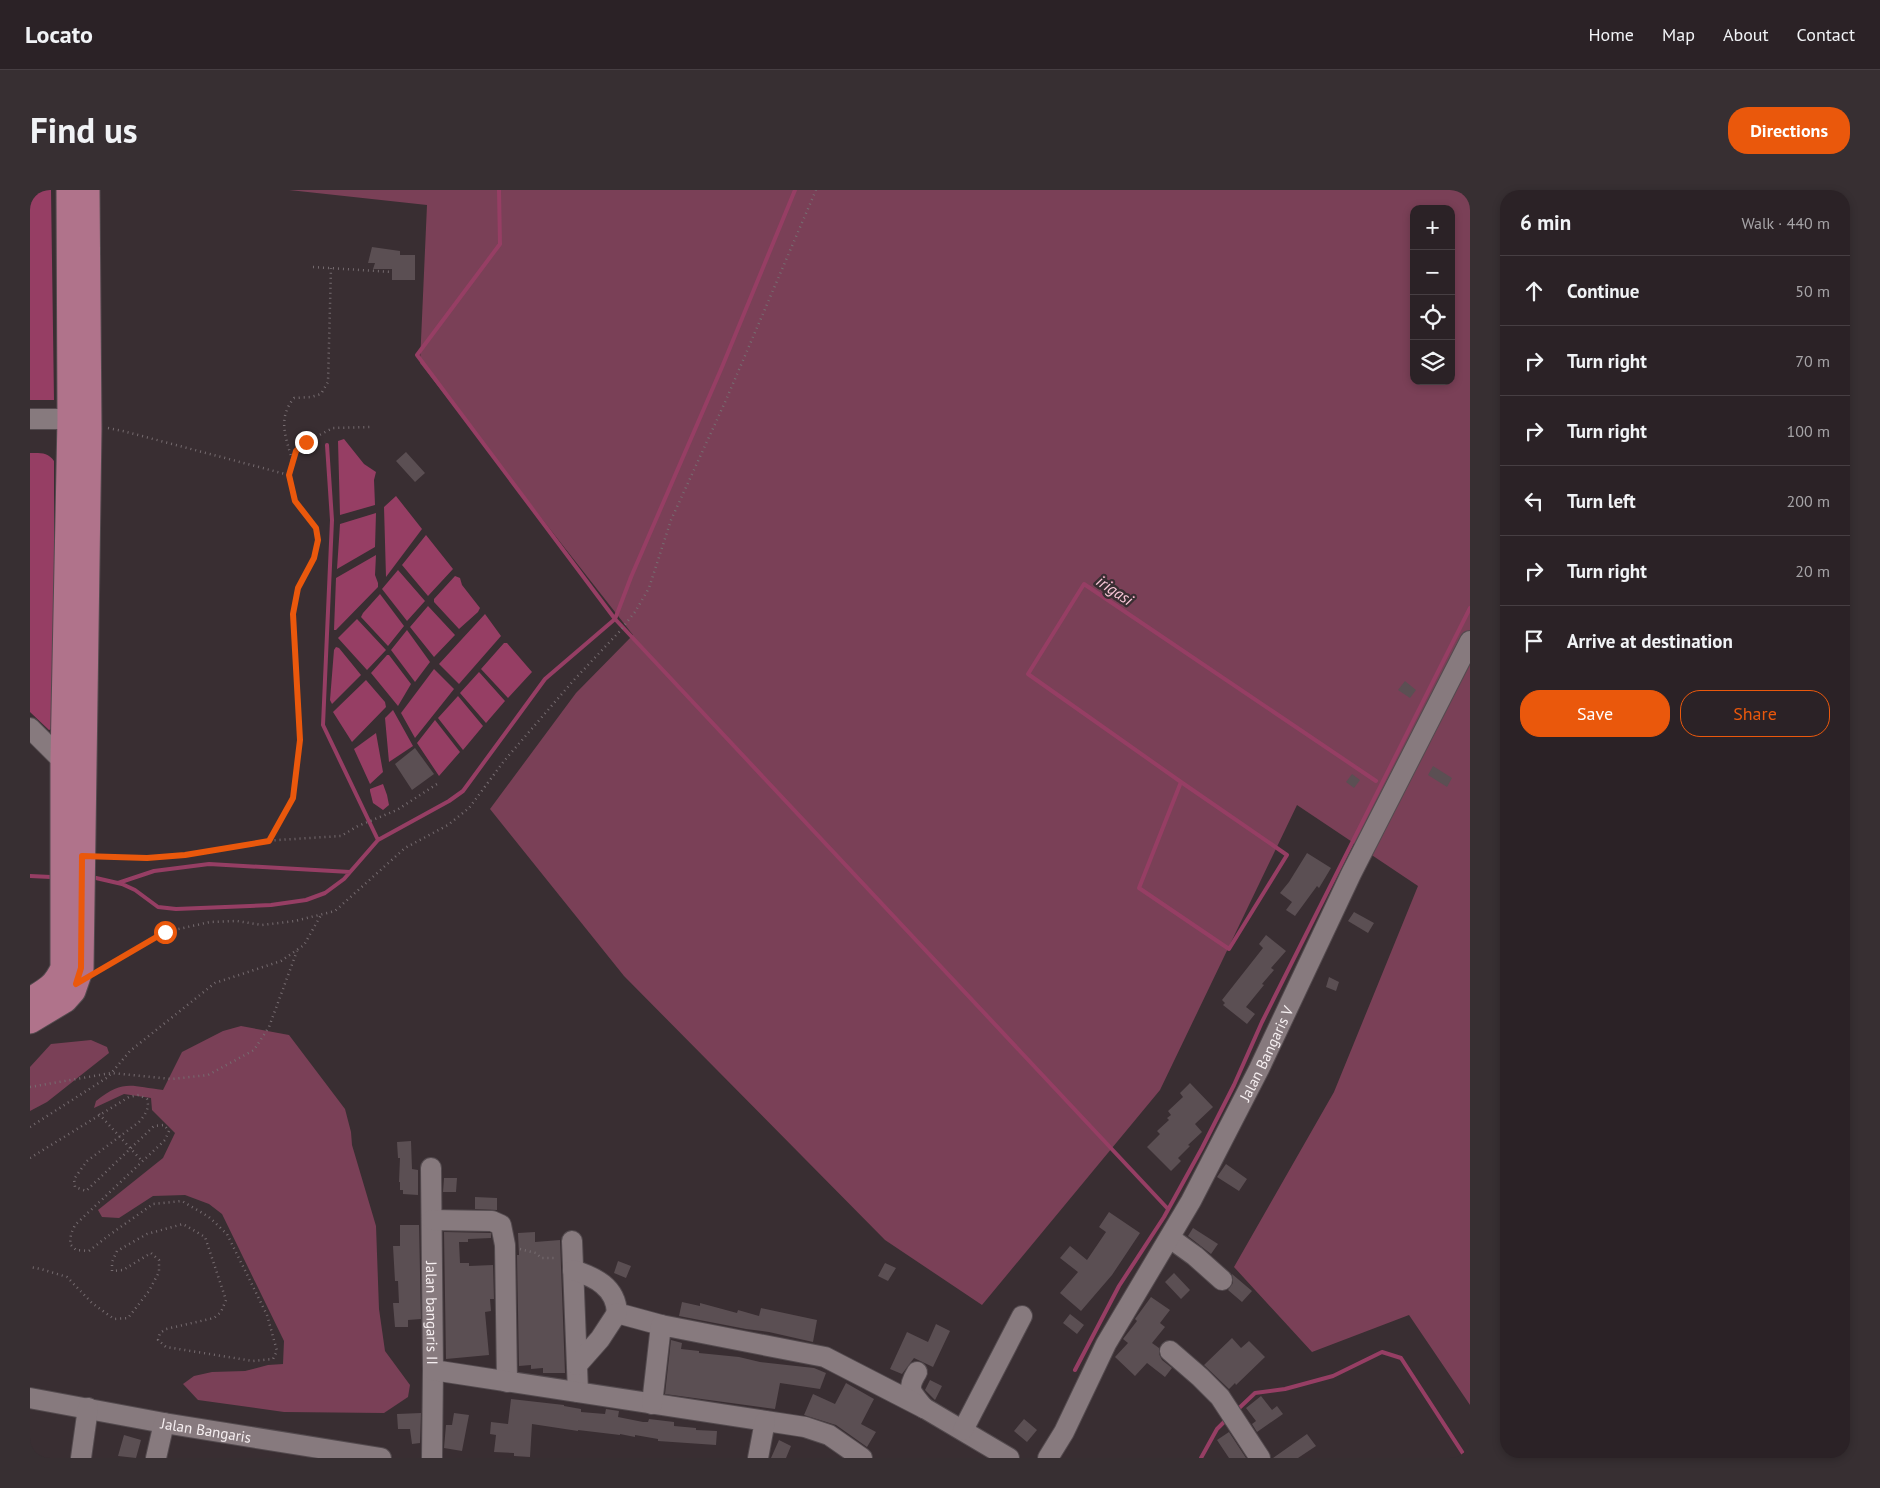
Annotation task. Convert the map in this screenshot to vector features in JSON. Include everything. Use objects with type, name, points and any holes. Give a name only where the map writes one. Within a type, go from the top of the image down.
[{"type":"main road","points":[[69,190],[80,424]]},
{"type":"main road","points":[[30,1000],[52,987],[63,968],[72,882],[80,424],[87,190]]},
{"type":"main road","points":[[30,1021],[65,1000],[73,991],[81,968],[72,882]]},
{"type":"street","points":[[30,420],[80,424]]},
{"type":"street","name":"Jalan Bangaris V","points":[[1048,1458],[1067,1427],[1106,1344],[1170,1238],[1259,1069],[1351,874],[1470,641]]},
{"type":"street","points":[[30,728],[74,762]]},
{"type":"street","name":"Jalan bangaris II","points":[[431,1168],[432,1458]]},
{"type":"street","points":[[432,1220],[497,1221],[502,1225],[505,1244],[507,1382]]},
{"type":"street","points":[[1170,1238],[1195,1256],[1222,1280]]},
{"type":"street","points":[[572,1256],[592,1276],[602,1282],[613,1296],[617,1313],[600,1339],[578,1365]]},
{"type":"street","points":[[572,1256],[578,1392]]},
{"type":"street","points":[[617,1313],[661,1325],[825,1357],[926,1409],[1009,1458]]},
{"type":"street","points":[[963,1430],[1022,1316]]},
{"type":"street","points":[[652,1404],[661,1325]]},
{"type":"street","points":[[1170,1351],[1220,1397],[1260,1458]]},
{"type":"street","points":[[433,1370],[816,1429],[862,1458]]},
{"type":"street","points":[[917,1372],[910,1384],[911,1389],[914,1396],[926,1409]]},
{"type":"street","name":"Jalan Bangaris","points":[[30,1398],[164,1423],[382,1458]]},
{"type":"street","points":[[81,1458],[88,1408]]},
{"type":"street","points":[[758,1458],[765,1421]]},
{"type":"street","points":[[156,1458],[164,1423]]},
{"type":"path","points":[[76,984],[165,932],[210,922],[237,922],[262,925],[295,921],[335,911],[405,848],[448,824],[469,808],[504,761],[573,680],[619,632],[635,612],[649,588],[671,520],[726,400],[816,190]]},
{"type":"path","points":[[313,267],[392,272]]},
{"type":"path","points":[[293,462],[283,418],[286,411],[294,398],[312,397],[321,394],[328,382],[331,268]]},
{"type":"path","points":[[80,424],[123,431],[289,475]]},
{"type":"path","points":[[269,841],[293,798],[300,740],[293,614],[298,588],[314,558],[318,540],[316,528],[295,501],[289,475],[296,451],[306,442],[333,428],[372,427]]},
{"type":"path","points":[[73,855],[147,858],[185,855],[269,841],[341,836],[378,817],[397,810],[437,784]]},
{"type":"path","points":[[30,1128],[108,1077],[130,1051],[215,983],[281,962],[304,945],[321,915]]},
{"type":"path","points":[[30,1087],[111,1073],[172,1079],[208,1075],[254,1050],[269,1027],[298,949]]},
{"type":"path","points":[[30,1158],[129,1096],[139,1095],[147,1099],[149,1104],[145,1115],[139,1122],[87,1161],[74,1179],[75,1187],[86,1191],[154,1126],[164,1125],[169,1131],[164,1140],[75,1225],[70,1234],[70,1244],[76,1250],[90,1251],[153,1204],[182,1201],[209,1217],[227,1234],[267,1315],[277,1351],[273,1359],[254,1362],[166,1347],[158,1340],[160,1333],[166,1329],[214,1318],[221,1312],[226,1300],[205,1237],[183,1224],[147,1234],[117,1251],[112,1262],[112,1271],[123,1270],[151,1253],[159,1260],[160,1272],[128,1318],[114,1319],[92,1303],[67,1277],[30,1267]]},
{"type":"path","points":[[99,1114],[142,1161]]},
{"type":"path","points":[[505,1244],[512,1244],[523,1251],[536,1253],[541,1258],[572,1256]]},
{"type":"shaded area","points":[[30,190],[51,190],[54,400],[30,400]]},
{"type":"shaded area","points":[[289,190],[1470,190],[1470,1405],[1409,1315],[1312,1352],[1234,1267],[1334,1092],[1418,886],[1297,805],[1160,1090],[982,1305],[885,1240],[624,976],[490,809],[576,693],[633,635],[420,363],[427,205]]},
{"type":"shaded area","points":[[344,439],[364,464],[376,472],[374,480],[375,505],[340,515],[338,441]]},
{"type":"shaded area","points":[[30,453],[46,455],[54,461],[54,728],[49,730],[30,712]]},
{"type":"shaded area","points":[[396,496],[422,529],[386,577],[384,507]]},
{"type":"shaded area","points":[[376,513],[375,547],[337,569],[340,524]]},
{"type":"shaded area","points":[[426,535],[453,569],[428,596],[402,565]]},
{"type":"shaded area","points":[[376,555],[375,575],[378,587],[334,630],[336,578]]},
{"type":"shaded area","points":[[398,570],[425,601],[407,621],[382,589]]},
{"type":"shaded area","points":[[455,576],[460,578],[462,585],[480,608],[459,629],[434,602],[434,599]]},
{"type":"shaded area","points":[[380,594],[404,626],[388,646],[361,617]]},
{"type":"shaded area","points":[[428,606],[455,635],[434,657],[410,627]]},
{"type":"shaded area","points":[[485,614],[501,636],[459,684],[439,664]]},
{"type":"shaded area","points":[[357,619],[386,650],[367,670],[338,638]]},
{"type":"shaded area","points":[[407,630],[430,662],[415,682],[391,650]]},
{"type":"shaded area","points":[[504,643],[507,643],[532,672],[508,698],[481,669]]},
{"type":"shaded area","points":[[336,647],[339,648],[361,675],[332,704],[330,700],[334,650]]},
{"type":"shaded area","points":[[389,655],[411,684],[398,706],[371,673]]},
{"type":"shaded area","points":[[434,669],[454,689],[415,738],[401,713]]},
{"type":"shaded area","points":[[479,672],[505,701],[486,723],[460,693]]},
{"type":"shaded area","points":[[366,680],[385,702],[386,707],[352,742],[333,712]]},
{"type":"shaded area","points":[[458,696],[483,726],[463,750],[438,718]]},
{"type":"shaded area","points":[[393,710],[413,746],[389,762],[385,718]]},
{"type":"shaded area","points":[[435,720],[460,752],[439,776],[417,743]]},
{"type":"shaded area","points":[[376,733],[383,772],[370,784],[354,749]]},
{"type":"shaded area","points":[[383,784],[389,805],[383,810],[373,803],[370,789]]},
{"type":"shaded area","points":[[241,1026],[289,1035],[345,1109],[352,1145],[376,1226],[379,1309],[385,1351],[410,1385],[408,1397],[384,1413],[284,1412],[198,1400],[183,1384],[194,1376],[212,1372],[245,1371],[268,1365],[283,1364],[284,1341],[222,1214],[209,1204],[185,1195],[153,1196],[119,1218],[102,1217],[98,1210],[163,1158],[175,1133],[152,1110],[151,1098],[124,1094],[94,1108],[96,1101],[113,1089],[121,1087],[135,1086],[163,1090],[182,1052],[223,1031]]},
{"type":"shaded area","points":[[91,1040],[107,1047],[109,1053],[47,1102],[30,1111],[30,1067],[51,1044]]},
{"type":"building","points":[[372,247],[400,251],[400,255],[415,255],[415,280],[392,280],[392,269],[373,269],[375,263],[368,263]]},
{"type":"building","points":[[406,452],[425,473],[415,482],[396,461]]},
{"type":"building","points":[[1405,681],[1416,690],[1410,698],[1398,690]]},
{"type":"building","points":[[415,748],[434,774],[412,790],[395,764]]},
{"type":"building","points":[[1433,766],[1452,778],[1447,787],[1428,775]]},
{"type":"building","points":[[1352,774],[1360,780],[1354,788],[1346,782]]},
{"type":"building","points":[[1307,853],[1331,868],[1319,888],[1317,886],[1295,916],[1286,910],[1292,902],[1280,893]]},
{"type":"building","points":[[1354,912],[1374,923],[1368,933],[1348,921]]},
{"type":"building","points":[[1266,935],[1286,951],[1271,968],[1274,970],[1246,1007],[1255,1014],[1247,1024],[1223,1005],[1225,1003],[1222,1000],[1263,948],[1259,944]]},
{"type":"building","points":[[1329,977],[1339,982],[1336,991],[1326,987]]},
{"type":"building","points":[[1190,1083],[1213,1107],[1195,1124],[1202,1132],[1188,1145],[1190,1146],[1178,1158],[1181,1161],[1171,1171],[1147,1147],[1160,1134],[1157,1131],[1169,1120],[1167,1118],[1171,1115],[1168,1111],[1183,1097],[1180,1093]]},
{"type":"building","points":[[411,1141],[412,1169],[418,1170],[418,1195],[403,1194],[403,1190],[400,1190],[400,1158],[398,1158],[397,1142]]},
{"type":"building","points":[[1226,1164],[1247,1179],[1239,1191],[1217,1177]]},
{"type":"building","points":[[444,1178],[457,1178],[456,1192],[443,1192]]},
{"type":"building","points":[[475,1197],[497,1198],[497,1210],[475,1209]]},
{"type":"building","points":[[1109,1212],[1140,1233],[1112,1275],[1081,1311],[1060,1293],[1078,1272],[1060,1258],[1070,1246],[1087,1260],[1106,1232],[1099,1227]]},
{"type":"building","points":[[400,1225],[419,1225],[421,1319],[408,1320],[408,1327],[395,1327],[393,1303],[399,1303],[398,1281],[395,1281],[393,1246],[400,1246]]},
{"type":"building","points":[[1193,1228],[1218,1244],[1211,1254],[1188,1236]]},
{"type":"building","points":[[444,1232],[491,1233],[491,1238],[468,1239],[468,1242],[459,1242],[460,1263],[469,1263],[469,1266],[493,1265],[494,1299],[490,1299],[491,1311],[485,1312],[489,1355],[446,1359]]},
{"type":"building","points":[[535,1232],[535,1242],[560,1240],[565,1373],[543,1373],[543,1368],[531,1369],[531,1365],[519,1366],[518,1233]]},
{"type":"building","points":[[618,1261],[631,1266],[626,1278],[614,1273]]},
{"type":"building","points":[[885,1263],[896,1268],[888,1281],[878,1276]]},
{"type":"building","points":[[1174,1273],[1190,1290],[1181,1299],[1165,1282]]},
{"type":"building","points":[[1232,1274],[1252,1291],[1242,1302],[1228,1290],[1233,1283]]},
{"type":"building","points":[[1151,1297],[1170,1310],[1160,1323],[1165,1327],[1152,1343],[1159,1348],[1162,1360],[1172,1368],[1165,1377],[1147,1363],[1135,1376],[1115,1357],[1128,1343],[1123,1339],[1137,1321],[1135,1319]]},
{"type":"building","points":[[682,1302],[700,1306],[700,1303],[737,1313],[738,1310],[759,1316],[761,1308],[817,1320],[813,1342],[679,1316]]},
{"type":"building","points":[[1070,1314],[1084,1325],[1077,1334],[1063,1323]]},
{"type":"building","points":[[936,1324],[950,1331],[933,1367],[914,1358],[902,1374],[890,1369],[907,1332],[928,1342]]},
{"type":"building","points":[[1232,1338],[1241,1348],[1249,1341],[1265,1357],[1236,1385],[1235,1383],[1229,1389],[1204,1365]]},
{"type":"building","points":[[671,1340],[682,1343],[681,1349],[699,1351],[699,1353],[814,1368],[826,1373],[820,1389],[780,1383],[775,1409],[665,1394]]},
{"type":"building","points":[[930,1380],[942,1386],[935,1400],[925,1390]]},
{"type":"building","points":[[846,1383],[874,1399],[861,1424],[876,1432],[867,1447],[836,1425],[804,1415],[813,1394],[835,1404]]},
{"type":"building","points":[[1261,1396],[1272,1410],[1277,1406],[1283,1414],[1257,1432],[1252,1424],[1256,1421],[1246,1408]]},
{"type":"building","points":[[511,1399],[564,1405],[581,1409],[581,1412],[605,1414],[606,1409],[619,1411],[618,1417],[643,1422],[648,1422],[649,1419],[674,1422],[674,1426],[717,1431],[716,1445],[658,1441],[658,1439],[635,1435],[635,1437],[578,1431],[532,1424],[530,1457],[514,1456],[514,1453],[494,1452],[496,1435],[490,1434],[491,1422],[508,1424]]},
{"type":"building","points":[[421,1413],[420,1443],[412,1444],[410,1429],[398,1429],[397,1414]]},
{"type":"building","points":[[454,1413],[469,1415],[462,1451],[444,1448],[446,1425],[452,1425]]},
{"type":"building","points":[[1024,1419],[1037,1430],[1027,1442],[1014,1431]]},
{"type":"building","points":[[1229,1432],[1246,1458],[1229,1458],[1217,1440]]},
{"type":"building","points":[[1307,1434],[1316,1446],[1298,1458],[1273,1458]]},
{"type":"building","points":[[124,1435],[141,1440],[136,1458],[118,1456]]},
{"type":"building","points":[[779,1440],[791,1446],[786,1458],[771,1458]]},
{"type":"waterway","points":[[499,190],[500,244],[417,355],[615,619],[1168,1209]]},
{"type":"waterway","points":[[96,878],[122,884],[135,890],[158,907],[176,909],[271,905],[306,900],[325,893],[344,879],[378,840],[449,801],[463,791],[545,679],[615,619],[795,190]]},
{"type":"waterway","points":[[327,445],[332,520],[323,725],[378,840]]},
{"type":"waterway","name":"irigasi","points":[[1181,782],[1287,855],[1229,949],[1139,888],[1181,782],[1028,674],[1084,584],[1376,781]]},
{"type":"waterway","points":[[1075,1370],[1119,1286],[1164,1217],[1202,1148],[1234,1085],[1262,1022],[1470,608]]},
{"type":"waterway","points":[[118,883],[154,871],[209,864],[350,872]]},
{"type":"waterway","points":[[30,876],[51,877]]},
{"type":"waterway","points":[[1236,1411],[1255,1393],[1285,1389],[1333,1376],[1382,1352],[1401,1358],[1466,1458]]},
{"type":"waterway","points":[[1201,1458],[1217,1429],[1227,1419]]},
{"type":"route","points":[[165,932],[76,984],[81,968],[82,856],[147,858],[185,855],[269,841],[293,798],[300,740],[293,614],[298,588],[314,558],[318,540],[316,528],[295,501],[289,475],[296,451],[306,442]]}]
